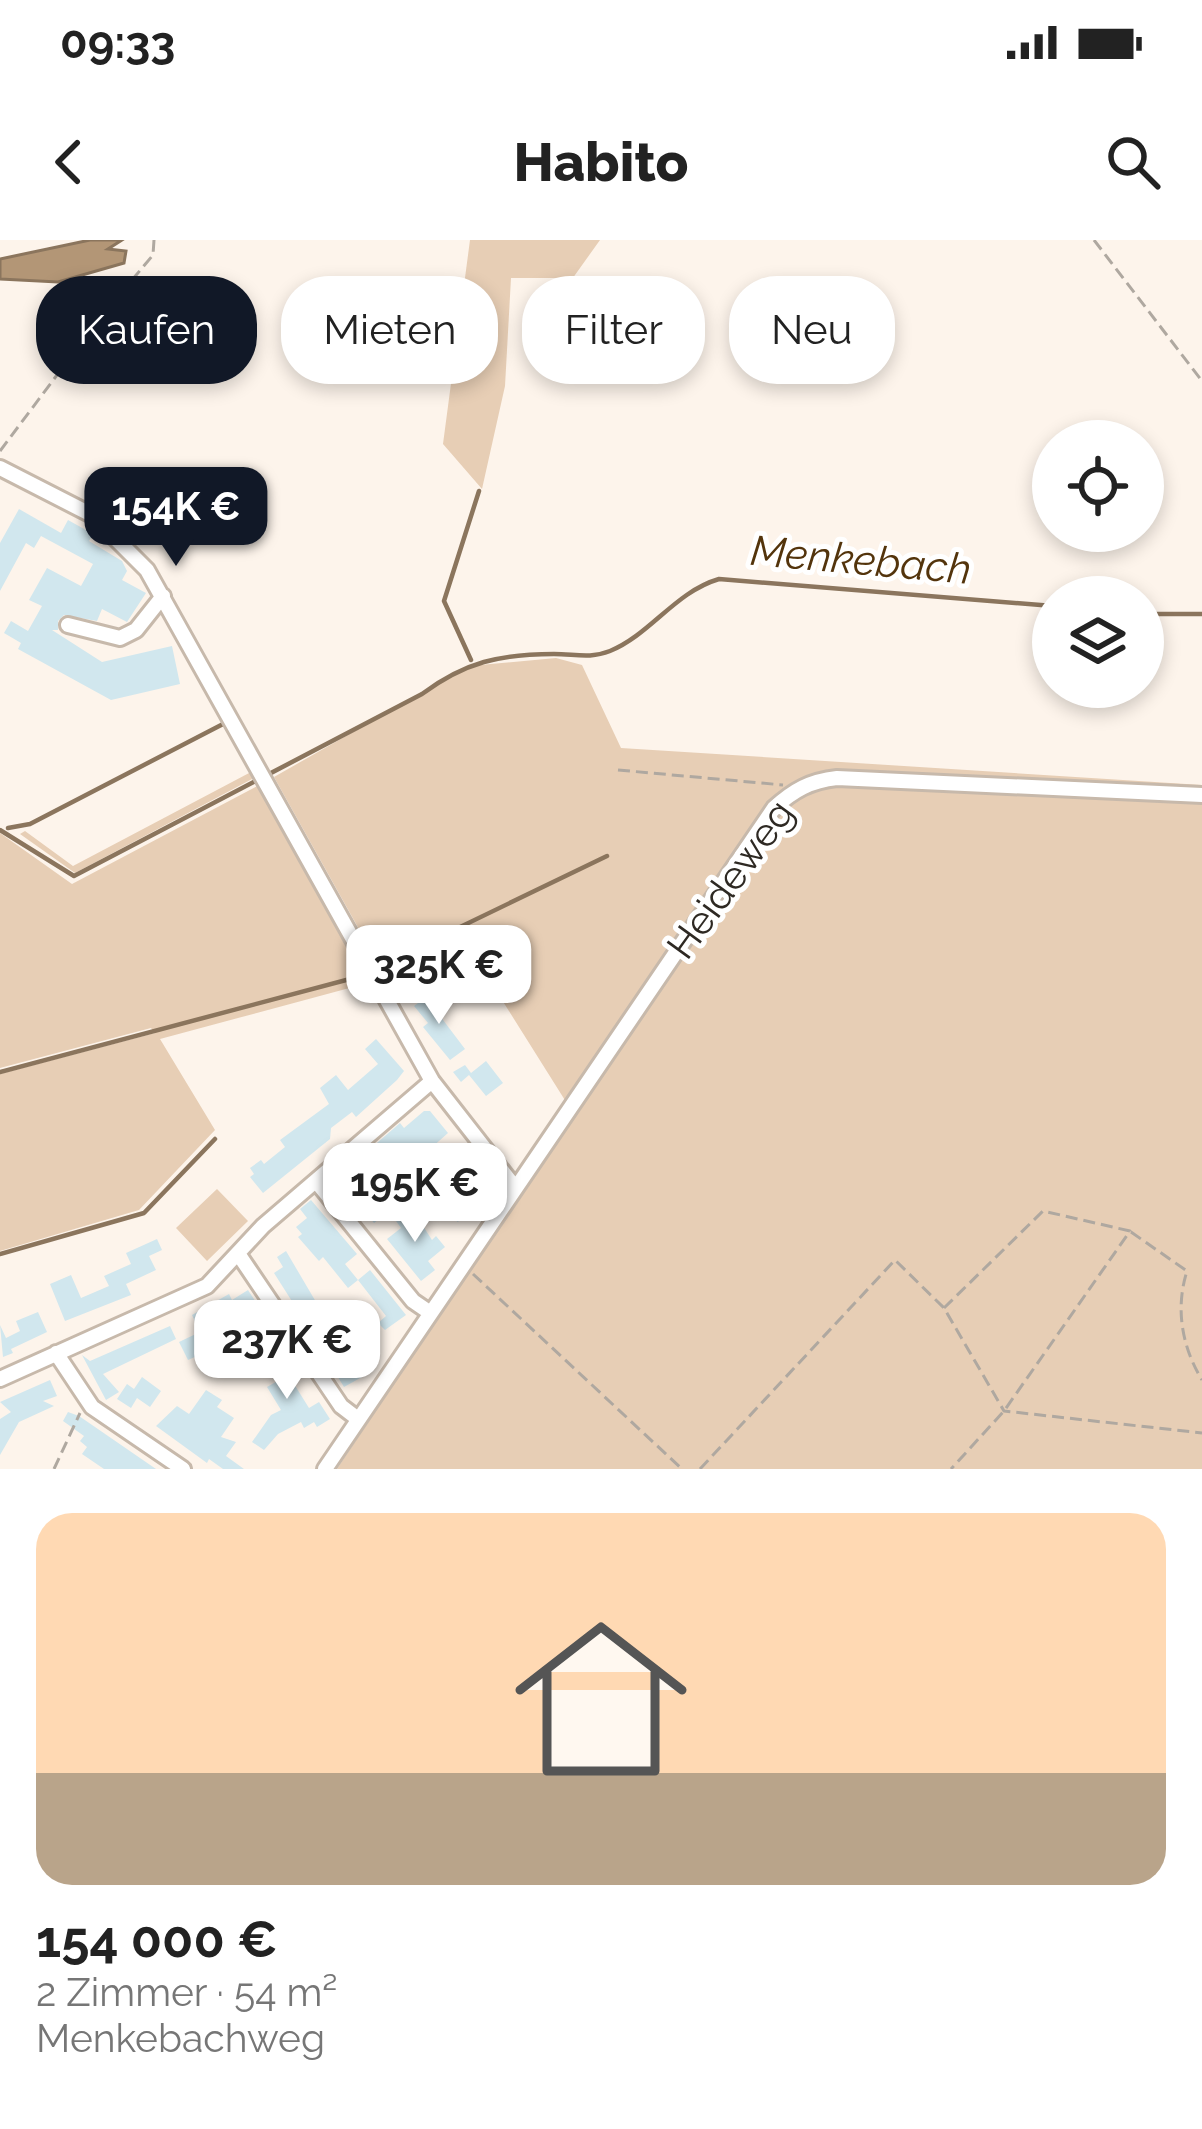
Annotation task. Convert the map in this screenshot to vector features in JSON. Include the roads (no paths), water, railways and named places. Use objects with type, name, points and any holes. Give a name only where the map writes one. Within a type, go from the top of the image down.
[{"type":"street","points":[[0,468],[55,492],[92,515],[148,570],[432,1081],[514,1186]]},
{"type":"street","points":[[68,625],[120,638],[136,630],[163,596]]},
{"type":"street","name":"Heideweg","points":[[325,1469],[774,808],[794,791],[818,780],[838,778],[1202,796]]},
{"type":"street","points":[[0,1379],[207,1286],[263,1226],[432,1081]]},
{"type":"street","points":[[316,1181],[413,1301],[429,1312]]},
{"type":"street","points":[[239,1255],[341,1406],[358,1419]]},
{"type":"street","points":[[56,1353],[86,1401],[183,1469]]},
{"type":"waterway","name":"Menkebach","points":[[471,660],[444,601],[479,491]]},
{"type":"waterway","name":"Menkebach","points":[[0,830],[74,876],[468,667],[535,654],[610,651],[689,593],[719,579],[1032,604]]},
{"type":"waterway","name":"Menkebach","points":[[1164,614],[1202,614]]},
{"type":"waterway","points":[[8,828],[30,824],[225,723],[222,719]]},
{"type":"waterway","points":[[398,957],[607,856]]},
{"type":"waterway","points":[[359,932],[379,968]]},
{"type":"waterway","points":[[0,1072],[365,975]]},
{"type":"waterway","points":[[0,1254],[144,1213],[215,1139]]}]
